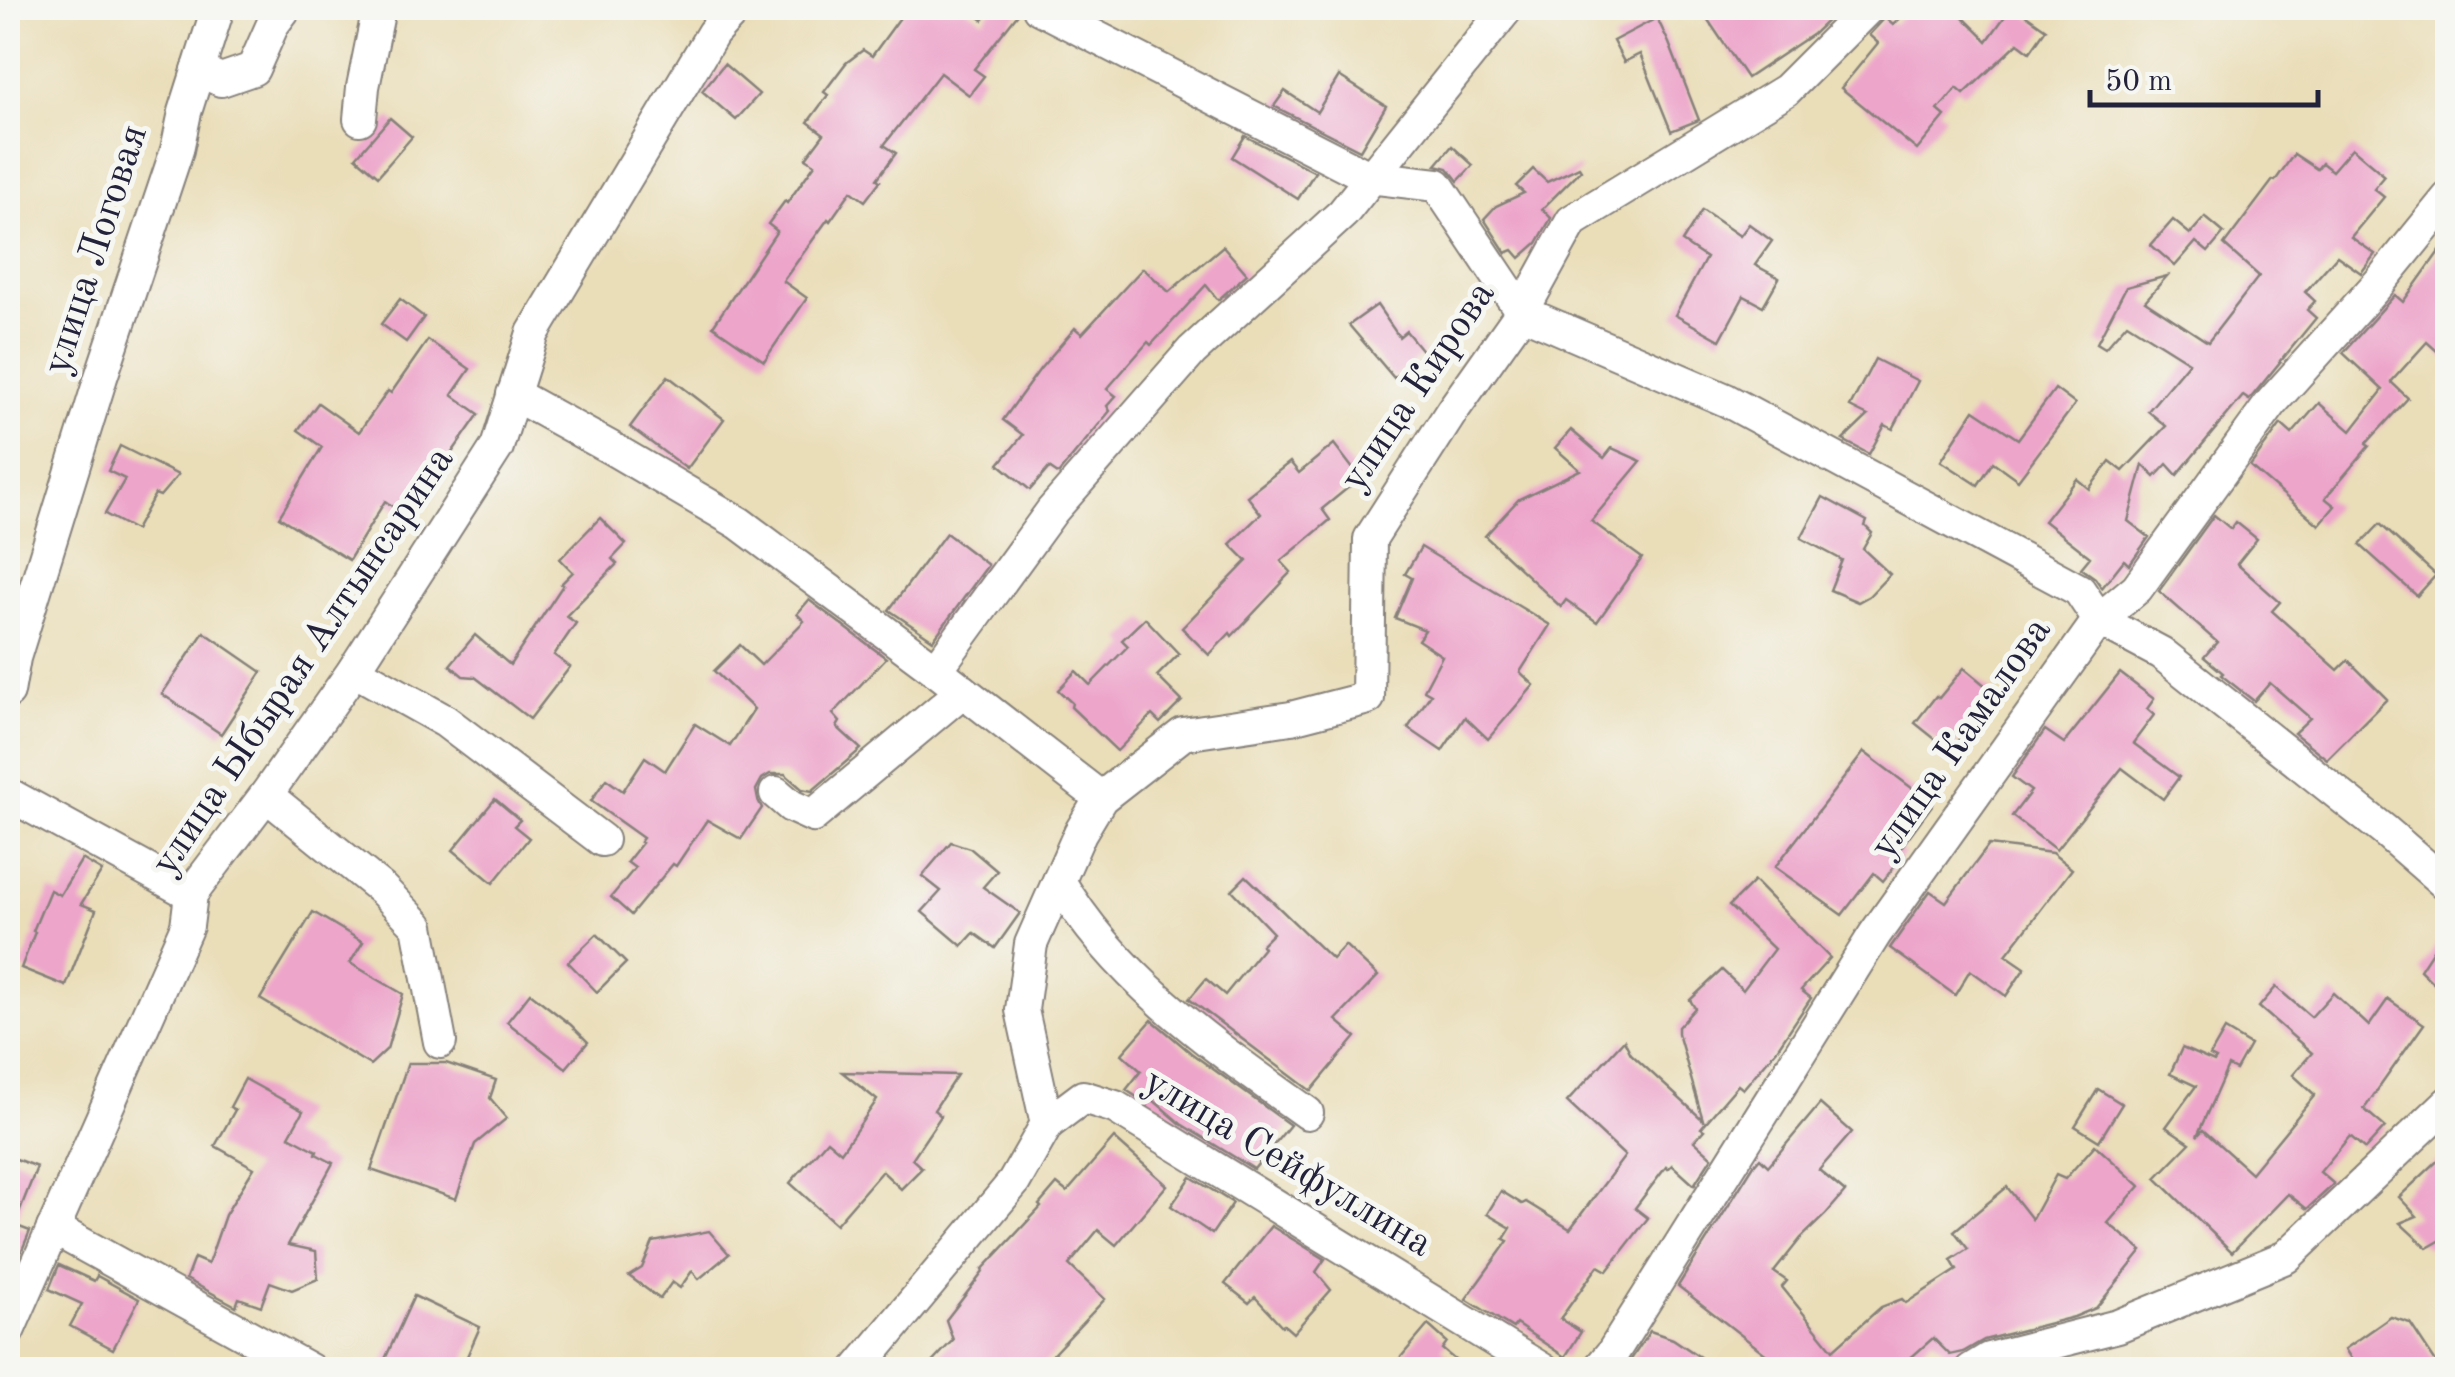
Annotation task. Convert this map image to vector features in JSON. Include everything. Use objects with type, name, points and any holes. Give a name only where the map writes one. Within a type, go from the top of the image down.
[{"type":"street","name":"улица Логовая","points":[[8,692],[14,658],[101,377],[177,150],[218,8]]},
{"type":"street","points":[[198,70],[220,80],[253,70],[285,8]]},
{"type":"street","points":[[360,118],[379,8]]},
{"type":"street","name":"улица Ыбырая Алтынсарина","points":[[8,1331],[187,926],[191,894],[354,670],[497,447],[533,334],[713,33],[736,8]]},
{"type":"street","points":[[1039,8],[1369,177],[1437,185],[1522,312],[1726,400],[2079,590],[2099,620],[2161,653],[2448,886]]},
{"type":"street","points":[[936,670],[1052,511],[1192,351],[1342,213],[1507,8]]},
{"type":"street","name":"улица Кирова","points":[[1047,1124],[1022,1010],[1031,944],[1080,833],[1101,798],[1183,734],[1291,718],[1368,698],[1370,538],[1522,312],[1572,220],[1786,90],[1868,8]]},
{"type":"street","name":"улица Камалова","points":[[1598,1370],[1613,1352],[1875,934],[2099,620],[2137,588],[2272,402],[2379,283],[2448,198]]},
{"type":"street","points":[[513,394],[739,523],[1101,798]]},
{"type":"street","points":[[354,670],[446,721],[602,840]]},
{"type":"street","points":[[776,793],[791,806],[814,816],[963,692]]},
{"type":"street","points":[[8,794],[191,894]]},
{"type":"street","points":[[266,794],[382,889],[418,926],[440,1042]]},
{"type":"street","points":[[1059,880],[1078,913],[1115,957],[1196,1033],[1307,1112]]},
{"type":"street","name":"улица Сейфуллина","points":[[857,1370],[1014,1182],[1047,1124],[1083,1097],[1115,1107],[1544,1370]]},
{"type":"street","points":[[1970,1370],[1988,1359],[2118,1326],[2286,1257],[2448,1104]]},
{"type":"street","points":[[53,1228],[310,1370]]},
{"type":"building","points":[[907,8],[966,8],[983,20],[993,8],[1020,11],[974,69],[984,76],[969,95],[940,73],[884,145],[896,153],[865,201],[851,191],[828,219],[783,281],[807,298],[764,361],[713,326],[777,231],[768,224],[815,164],[806,158],[824,134],[808,122],[828,95],[824,92],[846,63],[863,50],[872,56]]},
{"type":"building","points":[[1700,8],[1840,8],[1813,34],[1747,78]]},
{"type":"building","points":[[1911,8],[1954,8],[1987,41],[2011,8],[2046,29],[2030,52],[2018,43],[1964,94],[1957,88],[1938,110],[1945,116],[1917,150],[1841,88],[1878,43],[1869,35],[1885,18],[1893,25]]},
{"type":"building","points":[[1657,18],[1699,120],[1671,131],[1640,54],[1624,62],[1613,41]]},
{"type":"building","points":[[724,64],[759,94],[736,120],[702,91]]},
{"type":"building","points":[[1339,76],[1386,106],[1360,150],[1274,106],[1285,91],[1317,112]]},
{"type":"building","points":[[390,118],[412,137],[378,176],[356,157]]},
{"type":"building","points":[[1245,136],[1315,172],[1298,199],[1232,157]]},
{"type":"building","points":[[1452,146],[1473,165],[1458,181],[1448,168],[1436,165]]},
{"type":"building","points":[[2352,148],[2385,176],[2374,189],[2384,197],[2351,237],[2375,254],[2361,273],[2337,256],[2305,292],[2315,301],[2307,310],[2316,318],[2249,400],[2243,396],[2177,475],[2167,464],[2155,477],[2143,465],[2128,521],[2149,537],[2129,565],[2124,560],[2102,588],[2081,568],[2090,557],[2044,521],[2077,479],[2089,489],[2110,461],[2123,471],[2166,426],[2148,411],[2189,362],[2127,323],[2105,348],[2097,343],[2126,287],[2167,276],[2145,301],[2208,342],[2259,276],[2224,245],[2294,154],[2317,169],[2322,163],[2332,171]]},
{"type":"building","points":[[1579,167],[1581,170],[1542,209],[1551,218],[1537,243],[1520,258],[1513,250],[1506,253],[1484,219],[1496,206],[1524,193],[1516,186],[1533,169],[1547,182]]},
{"type":"building","points":[[1702,210],[1740,236],[1749,224],[1772,241],[1755,265],[1779,278],[1763,306],[1744,296],[1720,340],[1675,315],[1706,258],[1682,242]]},
{"type":"building","points":[[2205,217],[2224,233],[2208,252],[2196,242],[2175,266],[2151,245],[2173,220],[2190,234]]},
{"type":"building","points":[[2448,239],[2448,361],[2427,342],[2391,382],[2408,398],[2325,498],[2335,506],[2319,525],[2250,466],[2281,424],[2292,434],[2319,403],[2351,431],[2383,390],[2343,353],[2395,295],[2403,302]]},
{"type":"building","points":[[1223,246],[1247,274],[1218,300],[1206,285],[1151,345],[1148,342],[1107,389],[1116,396],[1107,406],[1110,411],[1058,474],[1049,468],[1030,490],[999,464],[1023,435],[1003,420],[1075,328],[1082,334],[1143,268],[1169,292]]},
{"type":"building","points":[[400,299],[424,317],[406,342],[381,324]]},
{"type":"building","points":[[1377,305],[1399,337],[1406,331],[1424,353],[1394,378],[1349,325]]},
{"type":"building","points":[[428,340],[470,369],[452,395],[479,414],[407,517],[385,501],[349,560],[279,517],[322,447],[298,430],[318,403],[359,432]]},
{"type":"building","points":[[1875,359],[1918,381],[1893,429],[1885,425],[1869,454],[1843,440],[1868,416],[1850,407]]},
{"type":"building","points":[[668,376],[724,419],[687,469],[630,427]]},
{"type":"building","points":[[2055,389],[2075,404],[2018,480],[1993,462],[1978,485],[1941,461],[1974,410],[2018,439]]},
{"type":"building","points":[[1571,430],[1604,458],[1612,448],[1641,461],[1591,521],[1642,558],[1597,622],[1566,600],[1561,607],[1485,536],[1519,499],[1580,470],[1555,448]]},
{"type":"building","points":[[1334,444],[1360,478],[1322,509],[1330,520],[1281,561],[1291,572],[1282,583],[1209,655],[1182,628],[1247,561],[1230,544],[1261,514],[1247,496],[1290,462],[1299,473]]},
{"type":"building","points":[[120,446],[178,475],[160,496],[155,494],[135,530],[105,514],[125,479],[108,471]]},
{"type":"building","points":[[1823,497],[1867,521],[1865,526],[1872,533],[1863,549],[1890,574],[1858,602],[1830,590],[1842,560],[1801,538]]},
{"type":"building","points":[[2214,515],[2231,529],[2236,522],[2257,539],[2237,564],[2280,602],[2272,611],[2338,670],[2348,660],[2387,699],[2327,759],[2294,733],[2310,718],[2270,683],[2254,701],[2221,675],[2204,657],[2217,642],[2159,591]]},
{"type":"building","points":[[600,518],[626,544],[612,559],[617,564],[566,616],[576,623],[554,655],[570,667],[530,719],[475,677],[463,676],[450,665],[475,635],[510,665],[561,584],[573,572],[560,559]]},
{"type":"building","points":[[2380,524],[2436,575],[2417,596],[2360,545]]},
{"type":"building","points":[[946,533],[988,565],[933,640],[889,610]]},
{"type":"building","points":[[1421,547],[1550,625],[1520,672],[1534,685],[1488,739],[1465,717],[1442,751],[1408,728],[1431,694],[1424,690],[1442,656],[1418,640],[1425,630],[1395,618],[1412,578],[1405,574]]},
{"type":"building","points":[[809,600],[886,658],[833,714],[840,722],[837,727],[861,749],[812,791],[802,789],[785,774],[770,774],[762,779],[756,790],[762,808],[741,839],[707,820],[676,866],[673,864],[631,915],[611,897],[635,868],[627,862],[643,838],[591,801],[606,779],[623,791],[645,757],[665,771],[695,724],[730,746],[754,709],[714,671],[740,645],[761,665],[804,621],[797,614]]},
{"type":"building","points":[[1145,618],[1179,654],[1157,676],[1182,701],[1160,723],[1152,715],[1117,751],[1058,690],[1076,671],[1090,685],[1128,646],[1122,640]]},
{"type":"building","points":[[204,632],[262,672],[221,734],[162,694]]},
{"type":"building","points":[[1964,668],[1993,692],[1968,721],[1971,723],[1950,751],[1915,723]]},
{"type":"building","points":[[2120,673],[2154,699],[2147,709],[2154,715],[2133,743],[2179,777],[2163,799],[2122,768],[2056,850],[2012,816],[2031,791],[2012,777],[2045,730],[2064,743]]},
{"type":"building","points":[[1864,752],[1933,804],[1899,850],[1904,854],[1883,881],[1874,873],[1842,915],[1775,867]]},
{"type":"building","points":[[495,799],[520,820],[514,826],[529,838],[493,883],[453,850]]},
{"type":"building","points":[[951,842],[970,848],[997,871],[983,887],[1020,913],[995,948],[974,933],[962,946],[922,912],[941,891],[922,876]]},
{"type":"building","points":[[1989,845],[2052,853],[2072,869],[2006,955],[2025,968],[2006,996],[1970,970],[1955,995],[1890,948],[1930,891],[1946,902]]},
{"type":"building","points":[[82,859],[102,871],[81,904],[96,910],[66,986],[21,968],[50,890],[60,895]]},
{"type":"building","points":[[1246,876],[1332,959],[1345,945],[1378,976],[1336,1020],[1356,1037],[1311,1091],[1189,999],[1206,979],[1225,995],[1273,933],[1232,890]]},
{"type":"building","points":[[1754,881],[1830,958],[1801,990],[1811,998],[1777,1049],[1743,1089],[1738,1085],[1701,1128],[1704,1130],[1694,1141],[1712,1157],[1694,1185],[1672,1165],[1666,1167],[1635,1208],[1648,1218],[1607,1271],[1598,1266],[1560,1319],[1581,1332],[1565,1357],[1516,1324],[1513,1328],[1466,1299],[1508,1241],[1504,1239],[1511,1228],[1487,1214],[1501,1191],[1570,1229],[1625,1156],[1567,1102],[1624,1040],[1631,1054],[1703,1120],[1678,1027],[1695,1008],[1690,1000],[1722,970],[1743,990],[1774,949],[1729,906]]},
{"type":"building","points":[[313,912],[363,942],[350,963],[403,994],[387,1049],[370,1065],[260,999]]},
{"type":"building","points":[[2448,927],[2448,998],[2420,970]]},
{"type":"building","points":[[597,934],[626,963],[597,992],[568,962]]},
{"type":"building","points":[[2276,987],[2311,1017],[2333,993],[2369,1026],[2388,999],[2424,1024],[2364,1109],[2385,1127],[2365,1149],[2350,1136],[2320,1172],[2334,1184],[2307,1209],[2288,1194],[2232,1252],[2156,1178],[2190,1143],[2166,1127],[2196,1086],[2170,1074],[2182,1048],[2214,1062],[2216,1059],[2210,1056],[2225,1030],[2250,1045],[2236,1070],[2228,1066],[2197,1136],[2203,1130],[2251,1173],[2315,1095],[2293,1075],[2312,1053],[2259,1007]]},
{"type":"building","points":[[530,993],[588,1042],[566,1068],[507,1022]]},
{"type":"building","points":[[1152,1020],[1290,1125],[1254,1169],[1181,1124],[1152,1099],[1148,1104],[1126,1090],[1141,1071],[1122,1054]]},
{"type":"building","points":[[408,1063],[446,1063],[496,1080],[490,1098],[507,1118],[475,1144],[456,1199],[371,1170]]},
{"type":"building","points":[[842,1072],[957,1075],[934,1110],[941,1116],[912,1159],[922,1168],[901,1189],[882,1171],[836,1224],[790,1183],[827,1140],[841,1152],[877,1100]]},
{"type":"building","points":[[245,1079],[303,1111],[289,1136],[333,1163],[288,1245],[316,1251],[318,1279],[292,1290],[270,1282],[261,1306],[239,1298],[236,1306],[186,1279],[194,1258],[208,1264],[225,1215],[254,1168],[215,1146],[235,1110],[230,1107]]},
{"type":"building","points":[[2098,1089],[2122,1104],[2099,1141],[2075,1126]]},
{"type":"building","points":[[1820,1104],[1852,1132],[1819,1170],[1845,1192],[1774,1272],[1787,1281],[1782,1287],[1833,1350],[1881,1307],[1902,1299],[1906,1303],[1957,1270],[1951,1260],[1968,1249],[1954,1231],[2007,1187],[2032,1219],[2056,1175],[2065,1179],[2095,1145],[2140,1186],[2108,1223],[2142,1251],[2096,1308],[2074,1317],[1984,1340],[1950,1355],[1933,1338],[1897,1370],[1786,1370],[1678,1286],[1754,1165],[1760,1158],[1768,1166]]},
{"type":"building","points":[[1114,1138],[1167,1185],[1116,1245],[1098,1230],[1069,1265],[1105,1299],[1038,1370],[925,1370],[953,1340],[946,1320],[982,1270],[1041,1207],[1057,1184],[1067,1192]]},
{"type":"building","points":[[2448,1151],[2448,1236],[2427,1248],[2400,1223],[2417,1216],[2399,1197]]},
{"type":"building","points":[[8,1156],[37,1167],[14,1225],[30,1231],[8,1283]]},
{"type":"building","points":[[1191,1177],[1233,1203],[1212,1234],[1171,1206]]},
{"type":"building","points":[[1271,1226],[1325,1259],[1316,1272],[1331,1290],[1293,1333],[1255,1297],[1249,1303],[1225,1284]]},
{"type":"building","points":[[709,1231],[729,1254],[699,1279],[692,1271],[680,1288],[672,1282],[660,1299],[629,1276],[642,1268],[653,1242]]},
{"type":"building","points":[[59,1265],[94,1281],[97,1276],[139,1299],[113,1349],[70,1326],[82,1304],[49,1289]]},
{"type":"building","points":[[414,1296],[480,1327],[461,1370],[380,1370]]},
{"type":"building","points":[[2391,1317],[2410,1323],[2441,1370],[2358,1370],[2345,1349]]},
{"type":"building","points":[[1428,1325],[1447,1342],[1442,1349],[1467,1370],[1390,1370]]},
{"type":"building","points":[[1650,1331],[1673,1339],[1719,1370],[1624,1370]]}]
